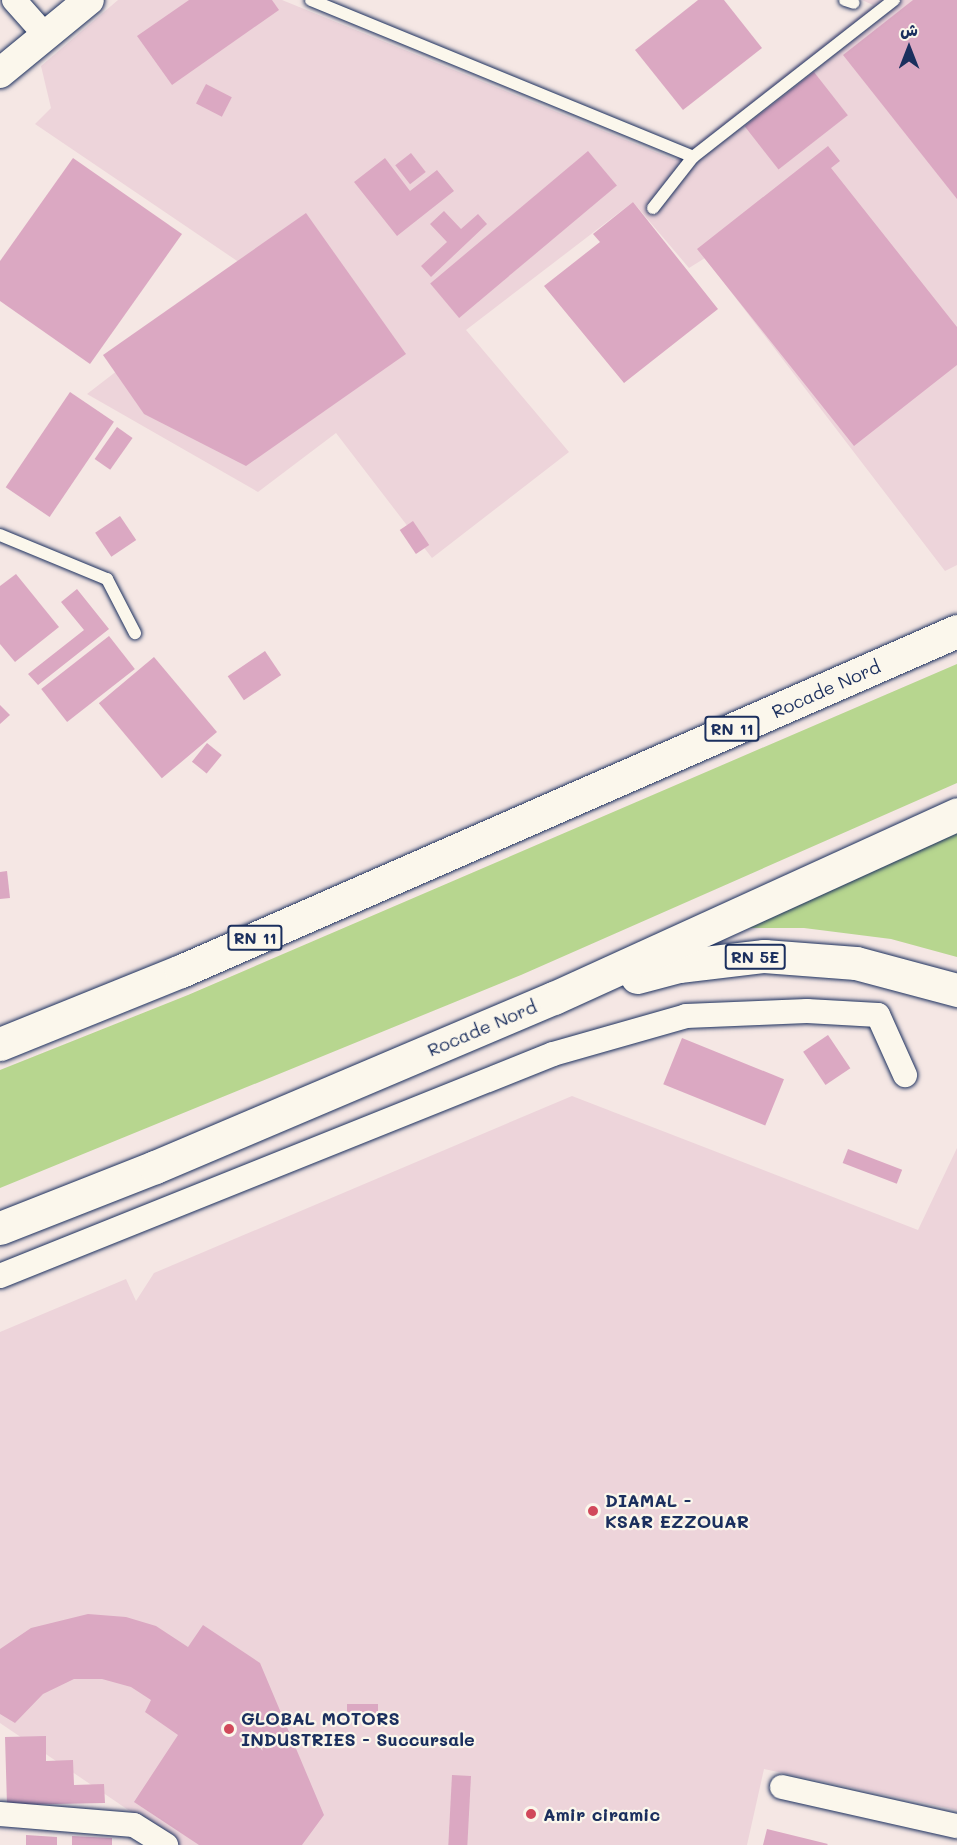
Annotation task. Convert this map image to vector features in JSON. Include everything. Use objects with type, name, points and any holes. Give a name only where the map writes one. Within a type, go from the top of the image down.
[{"type":"highway","name":"Rocade Nord","points":[[0,1044],[181,971],[957,632]]},
{"type":"highway","name":"Rocade Nord","points":[[0,1228],[155,1167],[554,998],[957,814]]},
{"type":"highway","name":"RN 5E","points":[[554,998],[679,966],[764,956],[856,963],[957,990]]},
{"type":"street","points":[[14,0],[46,36]]},
{"type":"street","points":[[0,73],[89,0]]},
{"type":"street","points":[[0,1276],[553,1054],[686,1017],[807,1011],[878,1015],[905,1075]]},
{"type":"street","points":[[782,1787],[957,1826]]},
{"type":"street","points":[[0,1814],[134,1825],[166,1845]]},
{"type":"lane","points":[[311,0],[693,157]]},
{"type":"lane","points":[[652,208],[693,157],[894,0]]},
{"type":"lane","points":[[0,535],[107,579],[135,633]]},
{"type":"shaded area","points":[[118,0],[282,0],[675,160],[873,5],[862,0],[957,0],[957,565],[945,571],[705,258],[689,268],[633,202],[466,330],[569,452],[432,558],[336,433],[258,492],[87,394],[249,269],[35,124],[51,108],[41,66]]},
{"type":"shaded area","name":"DIAMAL - KSAR EZZOUAR","points":[[572,1096],[918,1230],[957,1148],[957,1810],[764,1769],[747,1845],[180,1845],[0,1723],[0,1332],[126,1279],[136,1301],[154,1273]]},
{"type":"green space","points":[[957,664],[957,783],[521,975],[0,1188],[0,1070],[188,995]]},
{"type":"green space","points":[[957,833],[957,957],[891,939],[804,928],[749,928]]},
{"type":"building","points":[[189,0],[272,0],[279,10],[172,85],[137,36]]},
{"type":"building","points":[[698,0],[724,0],[762,48],[683,110],[635,50]]},
{"type":"building","points":[[913,0],[957,0],[957,199],[843,55]]},
{"type":"building","points":[[814,72],[848,115],[779,170],[745,126]]},
{"type":"building","points":[[206,84],[232,97],[222,117],[196,104]]},
{"type":"building","points":[[828,146],[840,161],[831,168],[957,327],[957,365],[854,446],[697,249]]},
{"type":"building","points":[[588,151],[617,185],[459,318],[430,283]]},
{"type":"building","points":[[411,153],[426,172],[410,184],[395,165]]},
{"type":"building","points":[[73,158],[182,234],[90,364],[0,301],[0,261]]},
{"type":"building","points":[[385,158],[410,191],[437,170],[454,191],[397,236],[354,182]]},
{"type":"building","points":[[633,202],[718,309],[624,383],[544,286],[600,242],[593,234]]},
{"type":"building","points":[[444,211],[461,229],[478,214],[487,224],[431,277],[421,266],[447,242],[430,224]]},
{"type":"building","points":[[306,213],[406,354],[246,466],[144,414],[103,355]]},
{"type":"building","points":[[70,392],[114,422],[50,517],[6,487]]},
{"type":"building","points":[[117,427],[133,438],[110,470],[95,459]]},
{"type":"building","points":[[120,516],[136,540],[111,557],[95,533]]},
{"type":"building","points":[[413,521],[429,545],[416,554],[400,530]]},
{"type":"building","points":[[16,574],[59,627],[15,662],[0,644],[0,586]]},
{"type":"building","points":[[77,589],[109,629],[38,685],[28,674],[84,630],[61,602]]},
{"type":"building","points":[[109,636],[135,669],[67,722],[41,689]]},
{"type":"building","points":[[265,651],[281,675],[244,700],[228,676]]},
{"type":"building","points":[[154,657],[217,732],[162,778],[99,703]]},
{"type":"building","points":[[0,705],[10,715],[0,724]]},
{"type":"building","points":[[207,743],[222,755],[207,774],[192,762]]},
{"type":"building","points":[[7,871],[10,898],[0,899],[0,872]]},
{"type":"building","points":[[828,1035],[850,1068],[825,1085],[803,1052]]},
{"type":"building","points":[[682,1038],[784,1079],[765,1126],[663,1084]]},
{"type":"building","points":[[848,1149],[902,1170],[897,1184],[843,1163]]},
{"type":"building","name":"GLOBAL MOTORS INDUSTRIES - Succursale","points":[[88,1614],[126,1617],[156,1626],[188,1647],[203,1625],[260,1663],[324,1815],[302,1845],[199,1845],[134,1802],[178,1735],[145,1712],[151,1700],[131,1687],[102,1679],[74,1679],[43,1694],[15,1723],[0,1714],[0,1649],[31,1628]]},
{"type":"building","points":[[347,1704],[378,1704],[378,1718],[347,1718]]},
{"type":"building","points":[[46,1736],[46,1761],[73,1760],[74,1785],[104,1784],[105,1803],[7,1805],[5,1737]]},
{"type":"building","points":[[452,1775],[471,1776],[467,1845],[448,1845]]},
{"type":"building","points":[[767,1829],[828,1844],[763,1845]]},
{"type":"building","points":[[26,1835],[57,1837],[57,1845],[26,1845]]},
{"type":"building","points":[[72,1836],[112,1838],[112,1845],[72,1845]]},
{"type":"place","name":"DIAMAL - KSAR EZZOUAR","points":[[593,1511]]},
{"type":"place","name":"GLOBAL MOTORS INDUSTRIES - Succursale","points":[[229,1729]]},
{"type":"place","name":"Amir ciramic","points":[[531,1814]]}]
